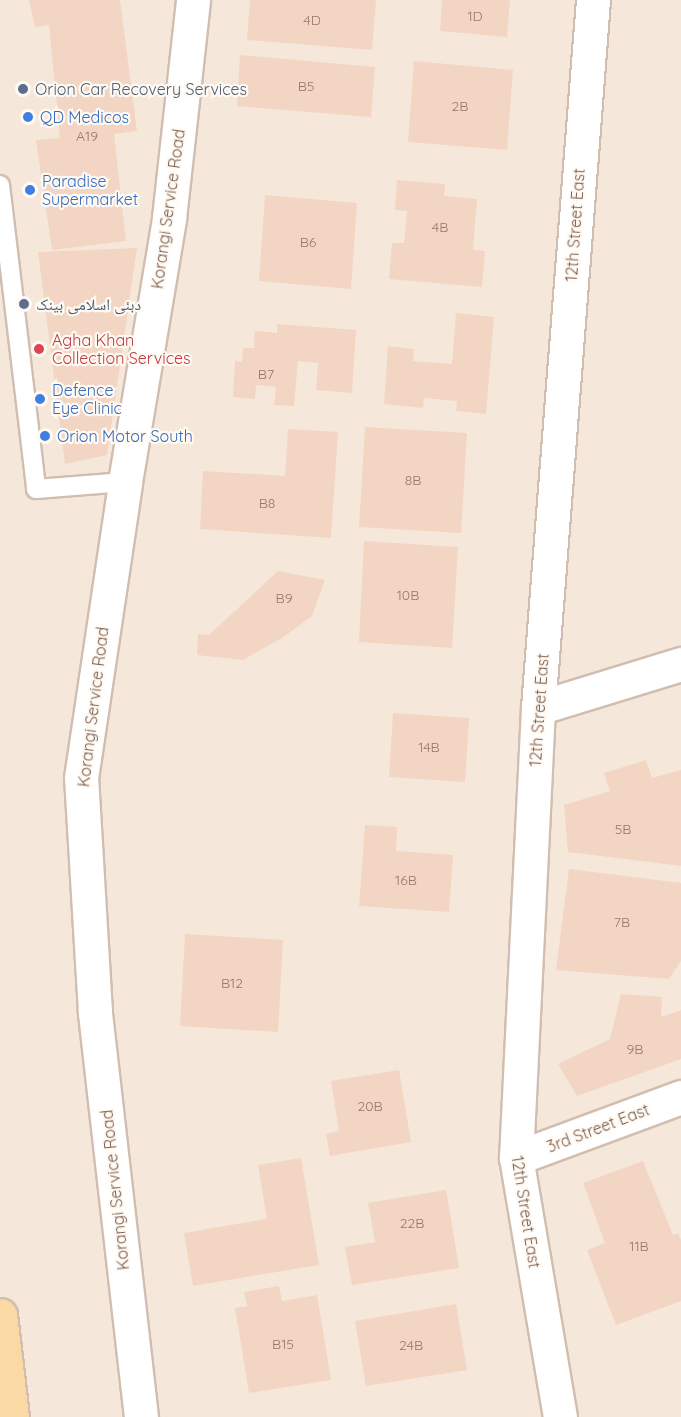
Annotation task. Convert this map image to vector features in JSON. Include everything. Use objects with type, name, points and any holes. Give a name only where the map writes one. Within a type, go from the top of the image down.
[{"type":"main road","points":[[0,1316],[12,1417]]},
{"type":"street","name":"Korangi Service Road","points":[[141,1417],[95,1012],[81,778],[125,482],[169,218],[193,0]]},
{"type":"street","name":"12th Street East","points":[[560,1417],[516,1158],[538,708],[593,0]]},
{"type":"street","points":[[538,708],[681,664]]},
{"type":"street","name":"3rd Street East","points":[[516,1158],[681,1097]]},
{"type":"lane","points":[[0,185],[36,489],[125,482]]},
{"type":"shaded area","points":[[0,0],[681,0],[681,1417],[0,1417]]},
{"type":"building","points":[[29,0],[120,0],[137,131],[114,134],[126,241],[52,250],[36,140],[60,138],[49,25],[35,27]]},
{"type":"building","points":[[250,0],[376,0],[372,50],[247,40]]},
{"type":"building","points":[[442,0],[510,0],[507,37],[440,31]]},
{"type":"building","points":[[240,55],[375,67],[371,117],[237,106]]},
{"type":"building","points":[[414,61],[513,70],[507,150],[408,142]]},
{"type":"building","points":[[397,180],[445,184],[444,196],[477,199],[473,250],[485,251],[482,287],[389,279],[392,243],[404,243],[407,211],[395,210]]},
{"type":"building","points":[[265,195],[357,203],[351,289],[259,281]]},
{"type":"building","points":[[137,248],[107,455],[65,464],[38,252]]},
{"type":"building","points":[[456,313],[494,317],[486,414],[456,411],[457,401],[424,398],[423,408],[384,404],[388,346],[414,349],[413,361],[452,364]]},
{"type":"building","points":[[277,324],[356,330],[352,393],[316,390],[318,363],[298,361],[294,406],[274,405],[276,387],[256,385],[255,399],[233,397],[235,361],[242,362],[243,348],[254,348],[255,331],[277,333]]},
{"type":"building","points":[[365,427],[467,433],[461,533],[359,527]]},
{"type":"building","points":[[288,429],[338,432],[331,538],[200,529],[203,471],[285,476]]},
{"type":"building","points":[[364,541],[458,547],[452,648],[359,642]]},
{"type":"building","points":[[278,571],[325,580],[312,616],[285,636],[243,660],[197,655],[198,634],[209,635]]},
{"type":"building","points":[[393,713],[469,718],[465,782],[389,777]]},
{"type":"building","points":[[646,760],[652,778],[681,770],[681,866],[568,852],[564,805],[610,791],[604,773]]},
{"type":"building","points":[[365,825],[397,827],[396,851],[453,855],[449,912],[359,906]]},
{"type":"building","points":[[569,869],[681,883],[681,961],[669,979],[556,970]]},
{"type":"building","points":[[185,934],[283,940],[278,1032],[180,1026]]},
{"type":"building","points":[[621,994],[662,997],[661,1017],[681,1010],[681,1059],[577,1096],[558,1064],[610,1039]]},
{"type":"building","points":[[399,1070],[411,1142],[330,1156],[326,1134],[339,1131],[331,1081]]},
{"type":"building","points":[[301,1158],[319,1265],[193,1286],[184,1233],[267,1219],[258,1165]]},
{"type":"building","points":[[643,1161],[673,1235],[678,1233],[681,1240],[681,1301],[616,1325],[587,1250],[605,1243],[583,1183]]},
{"type":"building","points":[[446,1190],[459,1268],[352,1285],[345,1247],[375,1242],[368,1203]]},
{"type":"building","points":[[279,1286],[282,1301],[317,1295],[331,1380],[249,1393],[235,1308],[247,1306],[244,1292]]},
{"type":"building","points":[[456,1304],[467,1370],[366,1386],[355,1321]]},
{"type":"place","name":"Orion Car Recovery Services","points":[[23,89]]},
{"type":"place","name":"QD Medicos","points":[[28,117]]},
{"type":"place","name":"Paradise Supermarket","points":[[30,190]]},
{"type":"place","name":"دبئی اسلامی بینک","points":[[24,304]]},
{"type":"place","name":"Agha Khan Collection Services","points":[[39,349]]},
{"type":"place","name":"Defence Eye Clinic","points":[[40,399]]},
{"type":"place","name":"Orion Motor South","points":[[45,436]]}]
